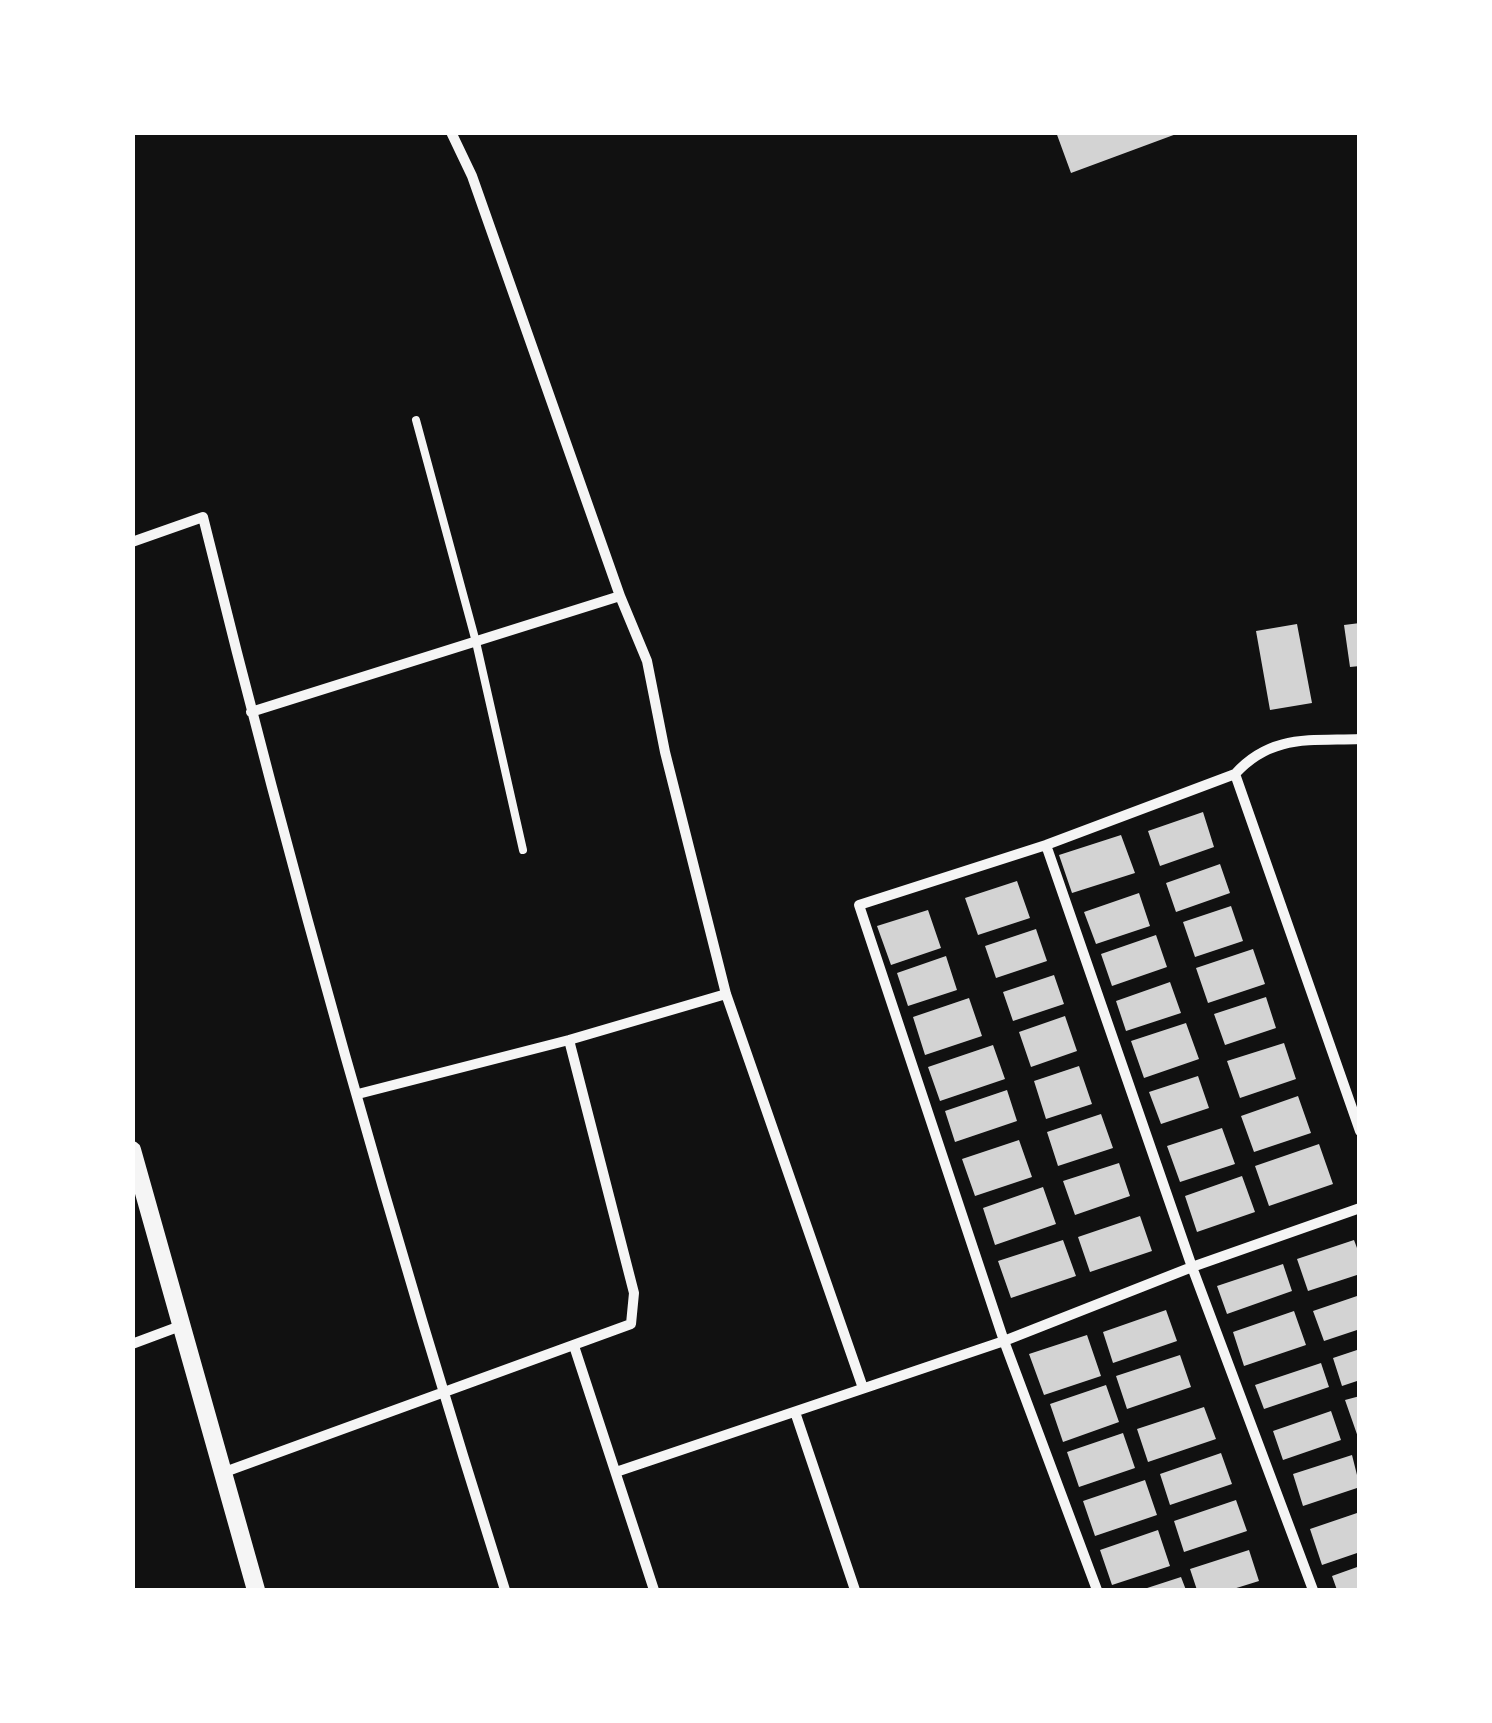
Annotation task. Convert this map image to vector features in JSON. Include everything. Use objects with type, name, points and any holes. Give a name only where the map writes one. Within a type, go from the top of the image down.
[{"type":"street","points":[[451,132],[472,176],[620,596],[647,661],[665,752],[726,994],[864,1388]]},
{"type":"street","points":[[132,542],[203,517],[251,712],[358,1094],[443,1394],[505,1590]]},
{"type":"street","points":[[251,712],[620,596]]},
{"type":"street","points":[[1097,1590],[1004,1341],[859,904],[1046,845],[1235,774],[1276,743],[1360,739]]},
{"type":"street","points":[[1235,774],[1360,1131]]},
{"type":"street","points":[[1046,845],[1192,1267],[1312,1590]]},
{"type":"street","points":[[358,1094],[569,1040],[726,994]]},
{"type":"street","points":[[222,1473],[631,1324],[634,1293],[569,1040]]},
{"type":"street","points":[[132,1150],[256,1590]]},
{"type":"street","points":[[616,1472],[1004,1341],[1192,1267],[1360,1208]]},
{"type":"street","points":[[132,1344],[184,1325]]},
{"type":"street","points":[[574,1346],[654,1590]]},
{"type":"street","points":[[795,1412],[855,1590]]},
{"type":"lane","points":[[416,420],[476,642],[523,850]]},
{"type":"building","points":[[1056,132],[1179,132],[1179,133],[1071,173]]},
{"type":"building","points":[[1360,623],[1360,666],[1350,667],[1344,625]]},
{"type":"building","points":[[1297,624],[1312,703],[1270,710],[1256,631]]},
{"type":"building","points":[[1203,812],[1214,847],[1160,866],[1148,831]]},
{"type":"building","points":[[1121,835],[1135,873],[1072,893],[1059,855]]},
{"type":"building","points":[[1220,864],[1230,893],[1176,912],[1166,883]]},
{"type":"building","points":[[1017,881],[1030,918],[978,935],[965,898]]},
{"type":"building","points":[[1139,893],[1150,926],[1096,944],[1084,912]]},
{"type":"building","points":[[1231,906],[1243,941],[1195,957],[1183,922]]},
{"type":"building","points":[[928,910],[941,948],[891,965],[877,926]]},
{"type":"building","points":[[1036,929],[1047,961],[996,978],[985,946]]},
{"type":"building","points":[[1156,935],[1167,967],[1112,986],[1101,954]]},
{"type":"building","points":[[1253,949],[1265,984],[1208,1003],[1196,968]]},
{"type":"building","points":[[946,956],[957,990],[908,1006],[897,973]]},
{"type":"building","points":[[1054,975],[1064,1004],[1013,1021],[1003,992]]},
{"type":"building","points":[[1170,982],[1181,1013],[1126,1031],[1116,1001]]},
{"type":"building","points":[[1266,997],[1276,1028],[1225,1045],[1214,1014]]},
{"type":"building","points":[[969,998],[982,1036],[925,1055],[913,1017]]},
{"type":"building","points":[[1065,1016],[1077,1051],[1031,1067],[1019,1032]]},
{"type":"building","points":[[1186,1023],[1199,1059],[1144,1078],[1131,1041]]},
{"type":"building","points":[[1284,1043],[1296,1079],[1240,1098],[1227,1061]]},
{"type":"building","points":[[993,1045],[1005,1079],[940,1101],[928,1067]]},
{"type":"building","points":[[1079,1066],[1092,1104],[1046,1119],[1034,1081]]},
{"type":"building","points":[[1198,1076],[1209,1108],[1161,1124],[1149,1092]]},
{"type":"building","points":[[1007,1090],[1017,1121],[955,1142],[945,1111]]},
{"type":"building","points":[[1298,1096],[1311,1133],[1254,1152],[1241,1116]]},
{"type":"building","points":[[1101,1114],[1113,1148],[1058,1166],[1047,1132]]},
{"type":"building","points":[[1222,1128],[1235,1164],[1180,1182],[1167,1146]]},
{"type":"building","points":[[1019,1140],[1032,1177],[975,1196],[962,1159]]},
{"type":"building","points":[[1319,1144],[1333,1184],[1269,1206],[1255,1166]]},
{"type":"building","points":[[1119,1163],[1130,1196],[1075,1215],[1063,1181]]},
{"type":"building","points":[[1242,1176],[1255,1212],[1197,1232],[1185,1196]]},
{"type":"building","points":[[1043,1187],[1056,1224],[995,1245],[983,1208]]},
{"type":"building","points":[[1140,1216],[1152,1251],[1090,1272],[1078,1237]]},
{"type":"building","points":[[1063,1240],[1076,1276],[1011,1298],[998,1261]]},
{"type":"building","points":[[1354,1240],[1360,1256],[1360,1274],[1308,1291],[1297,1259]]},
{"type":"building","points":[[1283,1264],[1292,1291],[1227,1314],[1217,1286]]},
{"type":"building","points":[[1360,1295],[1360,1329],[1324,1341],[1313,1311]]},
{"type":"building","points":[[1166,1310],[1177,1341],[1113,1363],[1103,1332]]},
{"type":"building","points":[[1294,1311],[1306,1345],[1244,1366],[1233,1332]]},
{"type":"building","points":[[1087,1335],[1101,1376],[1044,1395],[1029,1354]]},
{"type":"building","points":[[1360,1349],[1360,1380],[1342,1386],[1333,1358]]},
{"type":"building","points":[[1180,1355],[1191,1387],[1127,1409],[1116,1376]]},
{"type":"building","points":[[1321,1363],[1329,1387],[1264,1409],[1255,1385]]},
{"type":"building","points":[[1106,1385],[1119,1422],[1063,1442],[1050,1404]]},
{"type":"building","points":[[1360,1396],[1360,1440],[1359,1440],[1345,1400]]},
{"type":"building","points":[[1204,1407],[1216,1439],[1148,1462],[1137,1429]]},
{"type":"building","points":[[1331,1411],[1341,1440],[1283,1460],[1273,1431]]},
{"type":"building","points":[[1123,1433],[1135,1468],[1079,1487],[1067,1452]]},
{"type":"building","points":[[1221,1453],[1232,1484],[1170,1505],[1160,1474]]},
{"type":"building","points":[[1352,1455],[1360,1487],[1303,1506],[1293,1474]]},
{"type":"building","points":[[1145,1480],[1157,1515],[1095,1536],[1083,1501]]},
{"type":"building","points":[[1236,1500],[1247,1531],[1184,1552],[1174,1521]]},
{"type":"building","points":[[1360,1512],[1360,1552],[1322,1565],[1310,1529]]},
{"type":"building","points":[[1158,1530],[1170,1566],[1112,1585],[1100,1550]]},
{"type":"building","points":[[1249,1550],[1259,1581],[1230,1590],[1197,1590],[1190,1569]]},
{"type":"building","points":[[1360,1566],[1360,1590],[1337,1590],[1332,1576]]},
{"type":"building","points":[[1181,1577],[1186,1590],[1141,1590]]}]
